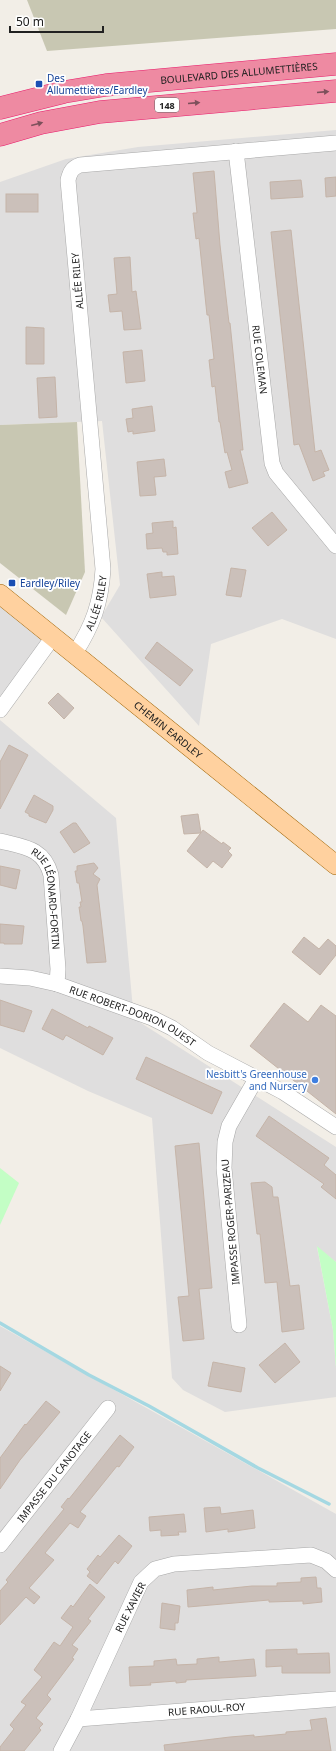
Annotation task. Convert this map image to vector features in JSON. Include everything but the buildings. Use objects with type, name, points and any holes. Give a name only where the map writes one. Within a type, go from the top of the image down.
[{"type":"highway","name":"BOULEVARD DES ALLUMETTIÈRES","points":[[0,108],[64,92],[106,85],[336,64]]},
{"type":"highway","name":"148","points":[[0,135],[41,123],[100,112],[336,91]]},
{"type":"main road","name":"CHEMIN EARDLEY","points":[[0,594],[336,865]]},
{"type":"street","name":"ALLÉE RILEY","points":[[75,653],[96,615],[100,599],[103,569],[68,180],[70,173],[74,167],[80,165],[336,143]]},
{"type":"street","name":"RUE COLEMAN","points":[[236,151],[272,463],[276,472],[336,546]]},
{"type":"street","points":[[0,710],[53,637]]},
{"type":"street","name":"RUE LÉONARD-FORTIN","points":[[0,841],[35,851],[43,857],[48,864],[51,875],[58,969],[57,984]]},
{"type":"street","name":"RUE ROBERT-DORION OUEST","points":[[0,976],[30,978],[57,984],[152,1018],[172,1028],[208,1053],[283,1092],[336,1127]]},
{"type":"street","name":"IMPASSE ROGER-PARIZEAU","points":[[239,1325],[224,1168],[225,1142],[229,1126],[256,1079]]},
{"type":"street","name":"IMPASSE DU CANOTAGE","points":[[0,1545],[108,1408]]},
{"type":"street","name":"RUE XAVIER","points":[[61,1751],[78,1719],[141,1582],[156,1569],[174,1564],[311,1556],[326,1561],[336,1570]]},
{"type":"street","name":"RUE RAOUL-ROY","points":[[78,1719],[336,1699]]},
{"type":"shaded area","points":[[27,0],[336,0],[336,29],[47,51]]},
{"type":"shaded area","points":[[336,130],[336,639],[282,619],[211,644],[199,726],[101,617],[120,585],[102,421],[0,425],[0,182],[66,159],[138,147]]},
{"type":"shaded area","points":[[77,422],[85,572],[66,615],[0,563],[0,425]]},
{"type":"shaded area","points":[[0,594],[53,637],[0,710]]},
{"type":"shaded area","points":[[0,720],[116,818],[133,1010],[130,1016],[336,1147],[336,1262],[317,1247],[333,1330],[336,1368],[336,1397],[225,1412],[183,1390],[172,1378],[152,1118],[88,1091],[0,1048]]},
{"type":"shaded area","points":[[0,1326],[336,1514],[336,1751],[0,1751]]},
{"type":"green space","points":[[0,1168],[19,1183],[0,1225]]},
{"type":"green space","points":[[317,1246],[336,1262],[336,1368],[333,1330]]},
{"type":"waterway","points":[[0,1323],[89,1375],[149,1406],[258,1468],[329,1504]]},
{"type":"place","name":"Des Allumettières/Eardley","points":[[39,84]]},
{"type":"place","name":"Eardley/Riley","points":[[12,583]]},
{"type":"place","name":"Nesbitt's Greenhouse and Nursery","points":[[315,1080]]}]
